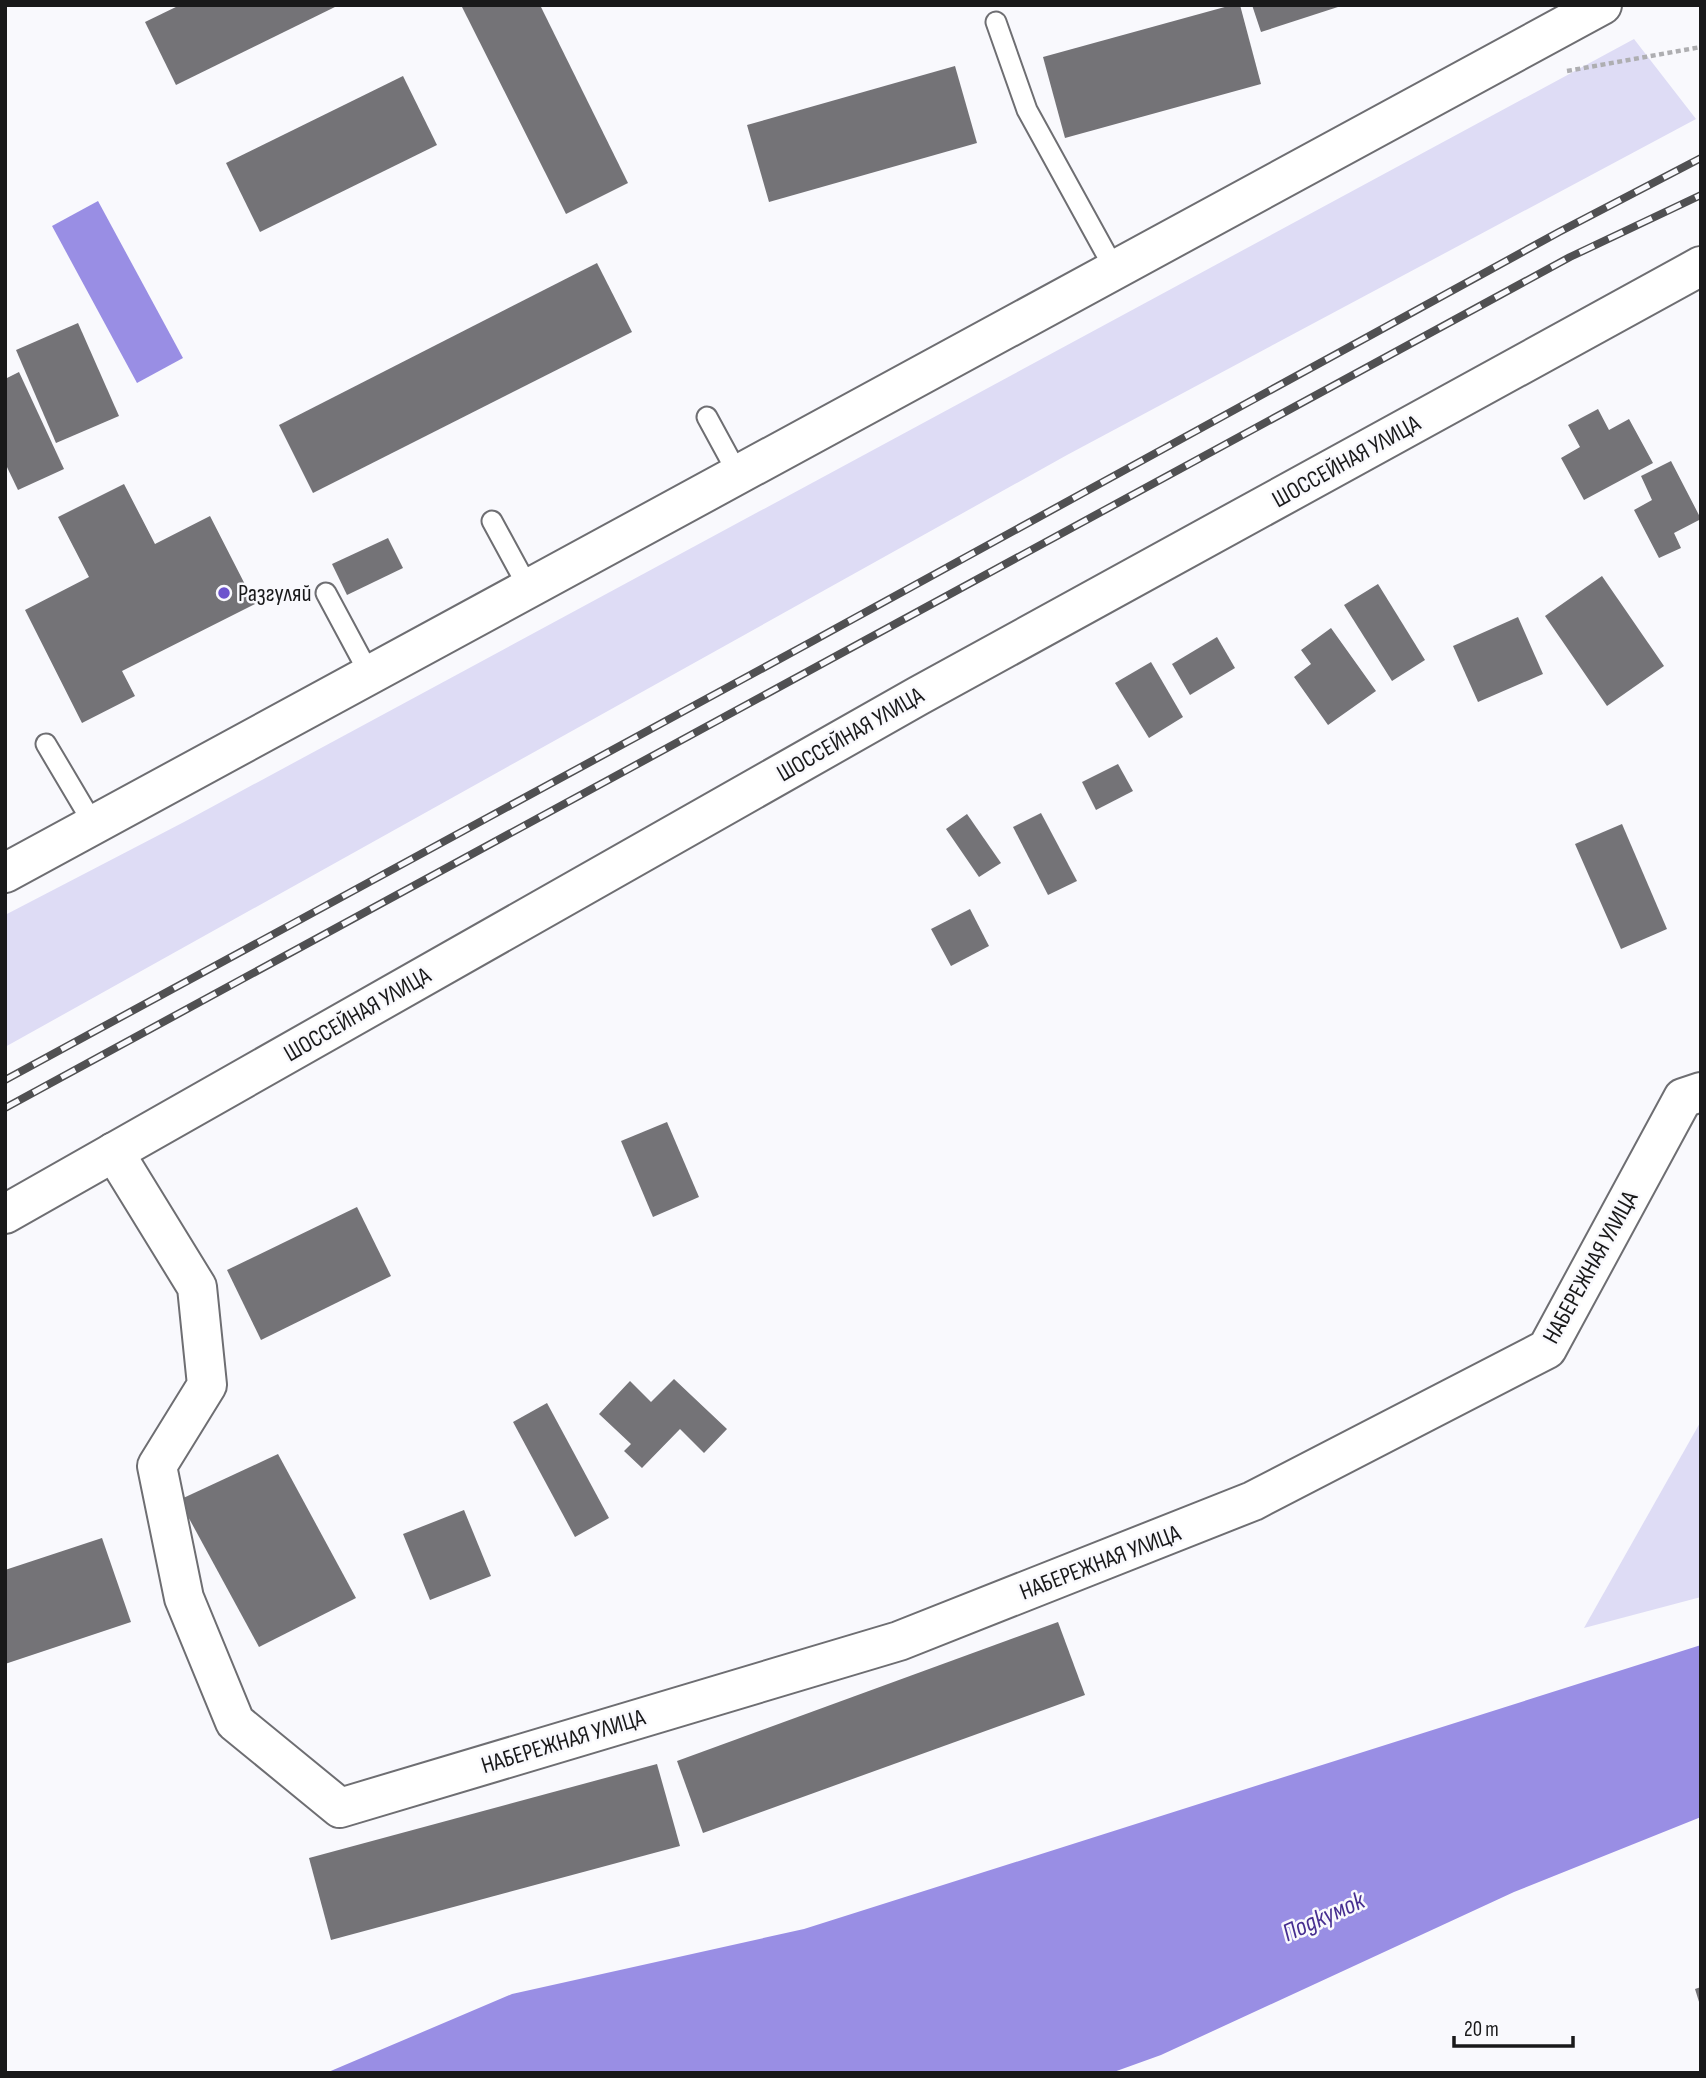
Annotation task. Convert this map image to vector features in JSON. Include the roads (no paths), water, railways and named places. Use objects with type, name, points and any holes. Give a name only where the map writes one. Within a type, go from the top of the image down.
[{"type":"street","points":[[5,873],[1517,51],[1588,8]]},
{"type":"street","name":"ШОССЕЙНАЯ УЛИЦА","points":[[5,1214],[918,696],[1701,266]]},
{"type":"street","name":"НАБЕРЕЖНАЯ УЛИЦА","points":[[114,1152],[197,1287],[207,1385],[157,1466],[184,1598],[235,1723],[340,1808],[900,1641],[1253,1501],[1547,1349],[1683,1098],[1701,1092]]},
{"type":"lane","points":[[996,22],[1027,110],[1115,270]]},
{"type":"lane","points":[[707,417],[738,474]]},
{"type":"lane","points":[[492,521],[529,589]]},
{"type":"lane","points":[[326,593],[370,675]]},
{"type":"lane","points":[[46,744],[94,825]]},
{"type":"water","points":[[98,201],[183,358],[137,383],[52,226]]},
{"type":"water","name":"Подкумок","points":[[1701,1645],[1701,1817],[1514,1892],[1161,2055],[1111,2073],[326,2073],[512,1994],[804,1929]]},
{"type":"railway","points":[[5,1080],[1559,232],[1701,158]]},
{"type":"railway","points":[[5,1108],[1570,257],[1701,195]]},
{"type":"place","name":"Разгуляй","points":[[224,593]]}]
